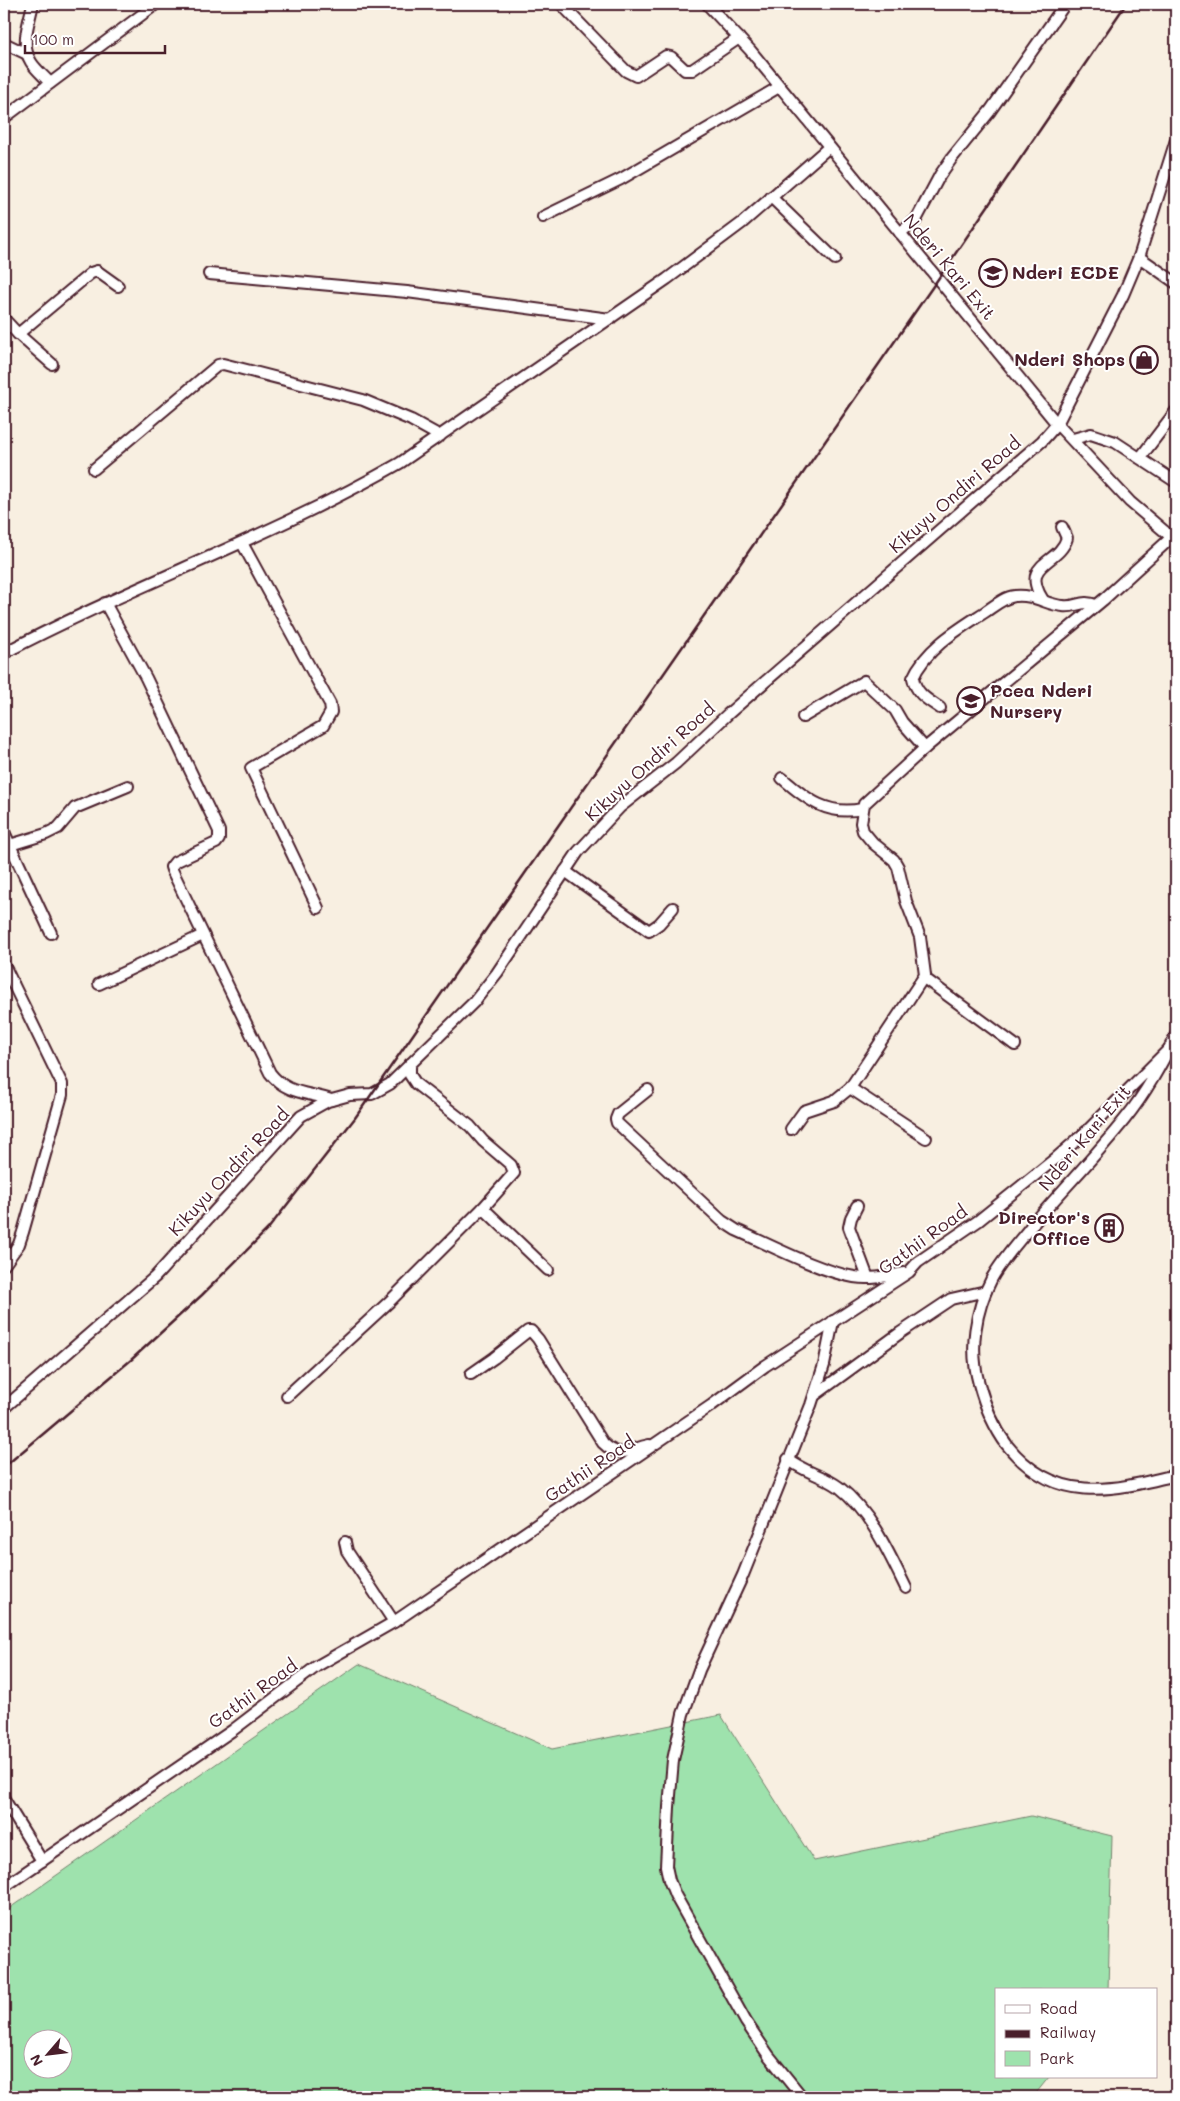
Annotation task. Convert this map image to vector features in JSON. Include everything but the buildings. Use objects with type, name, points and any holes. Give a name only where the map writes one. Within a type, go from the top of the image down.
[{"type":"street","points":[[33,4],[26,37],[27,54],[31,63],[50,83]]},
{"type":"street","points":[[4,118],[156,4]]},
{"type":"street","points":[[561,4],[626,70],[636,76],[666,56],[671,57],[685,70],[692,70],[740,38]]},
{"type":"street","name":"Nderi Kari Exit","points":[[707,4],[740,38],[1058,424],[1130,502],[1174,539]]},
{"type":"street","points":[[900,233],[916,220],[948,163],[990,111],[1066,4]]},
{"type":"street","points":[[4,43],[27,54]]},
{"type":"street","points":[[543,217],[621,179],[779,87]]},
{"type":"street","name":"Kikuyu Ondiri Road","points":[[4,1408],[155,1276],[301,1116],[331,1100],[350,1095],[372,1094],[382,1090],[410,1064],[460,1017],[497,973],[584,843],[620,807],[676,763],[753,692],[1029,452],[1058,424],[1123,295],[1139,257],[1175,153],[1176,140]]},
{"type":"street","points":[[4,653],[105,603],[242,542],[358,487],[400,463],[610,319],[742,223],[829,147]]},
{"type":"street","points":[[771,197],[835,259]]},
{"type":"street","points":[[1139,257],[1176,283]]},
{"type":"street","points":[[18,334],[91,273],[101,272],[118,286]]},
{"type":"street","points":[[210,274],[407,292],[610,319]]},
{"type":"street","points":[[4,319],[52,364]]},
{"type":"street","points":[[94,469],[218,365],[223,364],[363,400],[410,420],[440,436]]},
{"type":"street","points":[[1140,458],[1176,411]]},
{"type":"street","points":[[1072,438],[1092,434],[1115,442],[1176,482]]},
{"type":"street","points":[[1044,600],[1035,584],[1036,574],[1042,564],[1064,546],[1067,538],[1062,527]]},
{"type":"street","points":[[791,1129],[804,1111],[834,1101],[850,1088],[924,978],[925,969],[920,937],[906,901],[898,867],[894,860],[863,832],[861,823],[862,809],[867,800],[925,748],[1174,539]]},
{"type":"street","points":[[242,542],[330,704],[332,712],[328,721],[323,726],[251,768],[318,908]]},
{"type":"street","points":[[940,708],[924,698],[916,689],[913,678],[922,662],[944,640],[1004,599],[1018,596],[1044,600],[1062,606],[1084,602],[1096,605]]},
{"type":"street","points":[[105,603],[146,678],[219,831],[219,839],[216,843],[175,862],[171,867],[266,1065],[278,1084],[291,1090],[310,1093],[331,1100]]},
{"type":"street","points":[[803,717],[864,682],[895,710],[902,722],[925,748]]},
{"type":"street","points":[[782,778],[800,794],[826,808],[848,812],[862,809]]},
{"type":"street","points":[[10,845],[46,834],[58,828],[75,808],[128,786]]},
{"type":"street","points":[[4,832],[51,933]]},
{"type":"street","points":[[565,871],[649,931],[659,924],[673,908]]},
{"type":"street","points":[[99,984],[203,935]]},
{"type":"street","points":[[4,965],[62,1084],[62,1095],[24,1232],[19,1244],[4,1265]]},
{"type":"street","points":[[924,978],[1015,1045]]},
{"type":"street","name":"Nderi Kari Exit","points":[[1176,1036],[1139,1102],[1001,1264],[986,1291],[973,1344],[975,1371],[989,1415],[997,1431],[1012,1450],[1042,1476],[1056,1483],[1087,1489],[1112,1489],[1176,1474]]},
{"type":"street","name":"Gathii Road","points":[[4,1886],[233,1730],[318,1666],[394,1622],[834,1321],[909,1272],[918,1262],[978,1221],[1055,1160],[1088,1130],[1170,1048]]},
{"type":"street","points":[[287,1396],[389,1302],[512,1177],[514,1169],[470,1126],[416,1084],[410,1075],[410,1064]]},
{"type":"street","points":[[850,1088],[926,1138]]},
{"type":"street","points":[[648,1090],[618,1114],[617,1123],[705,1206],[736,1230],[835,1272],[854,1277],[868,1278],[909,1272]]},
{"type":"street","points":[[857,1206],[849,1226],[868,1278]]},
{"type":"street","points":[[483,1208],[548,1270]]},
{"type":"street","points":[[815,1395],[900,1333],[951,1299],[986,1291]]},
{"type":"street","points":[[802,2097],[769,2056],[746,2022],[675,1894],[666,1866],[670,1784],[676,1743],[685,1708],[699,1670],[755,1547],[815,1395],[834,1321]]},
{"type":"street","points":[[471,1374],[528,1331],[531,1331],[538,1338],[603,1443],[610,1450],[616,1453],[624,1453],[657,1443]]},
{"type":"street","points":[[788,1460],[796,1466],[831,1481],[850,1497],[869,1521],[892,1557],[906,1588]]},
{"type":"street","points":[[345,1542],[347,1551],[394,1622]]},
{"type":"street","points":[[4,1799],[42,1861]]},
{"type":"green space","points":[[359,1664],[552,1749],[721,1715],[814,1861],[1031,1816],[1112,1836],[1108,1988],[995,1988],[995,2078],[1048,2078],[1033,2097],[4,2097],[4,1912]]},
{"type":"railway","points":[[4,1467],[131,1360],[202,1295],[268,1229],[355,1118],[938,279],[1126,4]]},
{"type":"place","name":"Nderi ECDE","points":[[993,273]]},
{"type":"place","name":"Nderi Shops","points":[[1144,360]]},
{"type":"place","name":"Pcea Nderi Nursery","points":[[971,701]]},
{"type":"place","name":"Director's Office","points":[[1109,1228]]}]
